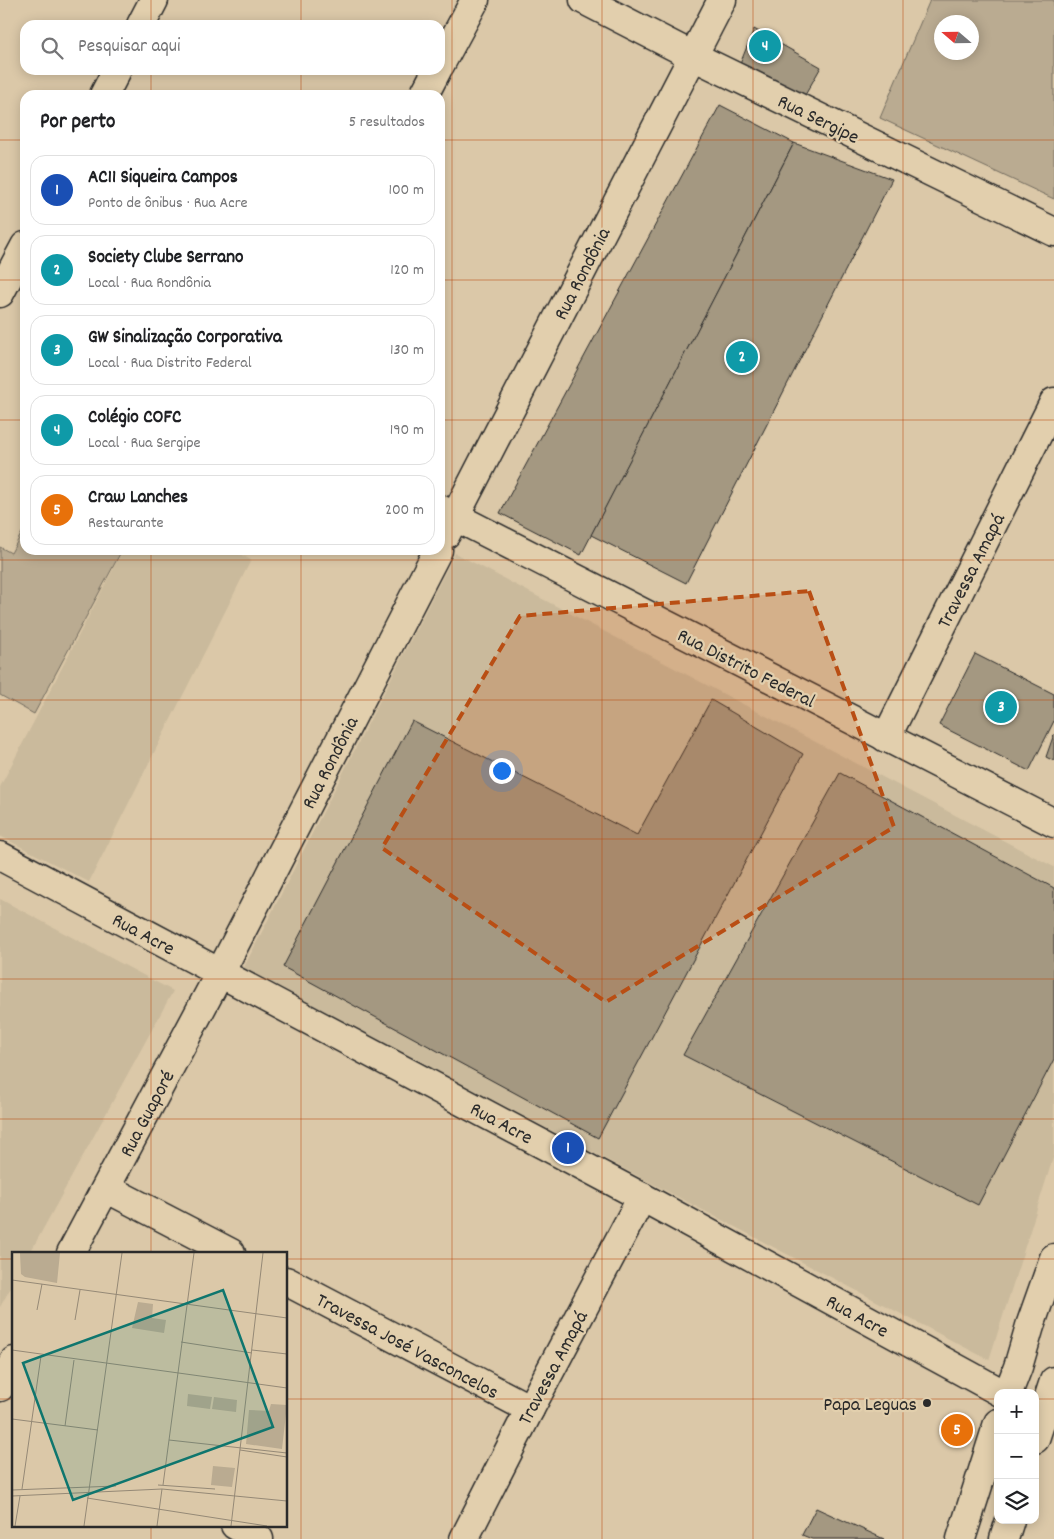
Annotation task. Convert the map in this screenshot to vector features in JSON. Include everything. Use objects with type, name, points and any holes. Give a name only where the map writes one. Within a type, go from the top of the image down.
[{"type":"street","points":[[144,20],[154,0]]},
{"type":"street","points":[[445,56],[475,0]]},
{"type":"street","name":"Rua Sergipe","points":[[584,0],[693,56],[1054,232]]},
{"type":"street","name":"Rua Rondônia","points":[[445,525],[448,513],[722,0]]},
{"type":"street","points":[[107,90],[114,75]]},
{"type":"street","points":[[427,90],[434,75]]},
{"type":"street","points":[[8,287],[20,258]]},
{"type":"street","name":"Travessa Amapá","points":[[886,738],[1054,402]]},
{"type":"street","name":"Rua Distrito Federal","points":[[448,513],[1054,823]]},
{"type":"street","name":"Rua Rondônia","points":[[220,974],[435,555]]},
{"type":"street","name":"Rua Acre","points":[[0,856],[642,1196],[995,1389]]},
{"type":"street","name":"Rua Guaporé","points":[[72,1252],[220,974]]},
{"type":"street","points":[[106,1188],[229,1252]]},
{"type":"street","name":"Travessa Amapá","points":[[464,1539],[642,1196]]},
{"type":"street","points":[[1010,1389],[1054,1258]]},
{"type":"street","name":"Travessa José Vasconcelos","points":[[288,1283],[530,1409]]},
{"type":"street","points":[[0,1387],[12,1365]]},
{"type":"street","points":[[1042,1421],[1054,1381]]},
{"type":"street","points":[[0,1396],[12,1403]]},
{"type":"street","points":[[961,1539],[994,1434]]},
{"type":"street","points":[[1004,1539],[1009,1524]]},
{"type":"street","points":[[237,1526],[259,1539]]},
{"type":"highlighted area","points":[[809,591],[894,827],[606,1002],[382,848],[520,616]]},
{"type":"shaded area","points":[[930,0],[1054,0],[1054,199],[880,118]]},
{"type":"shaded area","points":[[20,536],[20,555],[119,555],[34,714],[0,695],[0,547],[11,553]]},
{"type":"shaded area","points":[[455,553],[1054,867],[1054,1155],[989,1360],[243,969]]},
{"type":"shaded area","points":[[120,555],[242,555],[251,560],[89,882],[0,836],[0,787]]},
{"type":"shaded area","points":[[0,899],[173,991],[31,1252],[12,1252],[12,1286],[0,1307]]},
{"type":"building","points":[[754,29],[821,67],[804,97],[740,64]]},
{"type":"building","points":[[720,105],[794,143],[581,555],[500,513]]},
{"type":"building","points":[[794,143],[892,179],[686,583],[591,535]]},
{"type":"building","points":[[975,654],[1054,694],[1054,721],[1029,771],[939,725]]},
{"type":"building","points":[[711,700],[803,754],[598,1138],[283,967],[412,721],[637,835]]},
{"type":"building","points":[[1054,734],[1054,761],[1046,757]]},
{"type":"building","points":[[840,773],[1054,888],[1054,1059],[978,1205],[683,1055]]},
{"type":"building","points":[[816,1508],[884,1539],[812,1539],[802,1535]]},
{"type":"place","name":"Colégio COFC","points":[[765,46]]},
{"type":"place","name":"Society Clube Serrano","points":[[742,357]]},
{"type":"place","name":"GW Sinalização Corporativa","points":[[1001,707]]},
{"type":"place","name":"AC11 Siqueira Campos","points":[[568,1148]]},
{"type":"place","name":"Papa Leguas","points":[[927,1403]]},
{"type":"place","name":"Craw Lanches","points":[[957,1430]]}]
